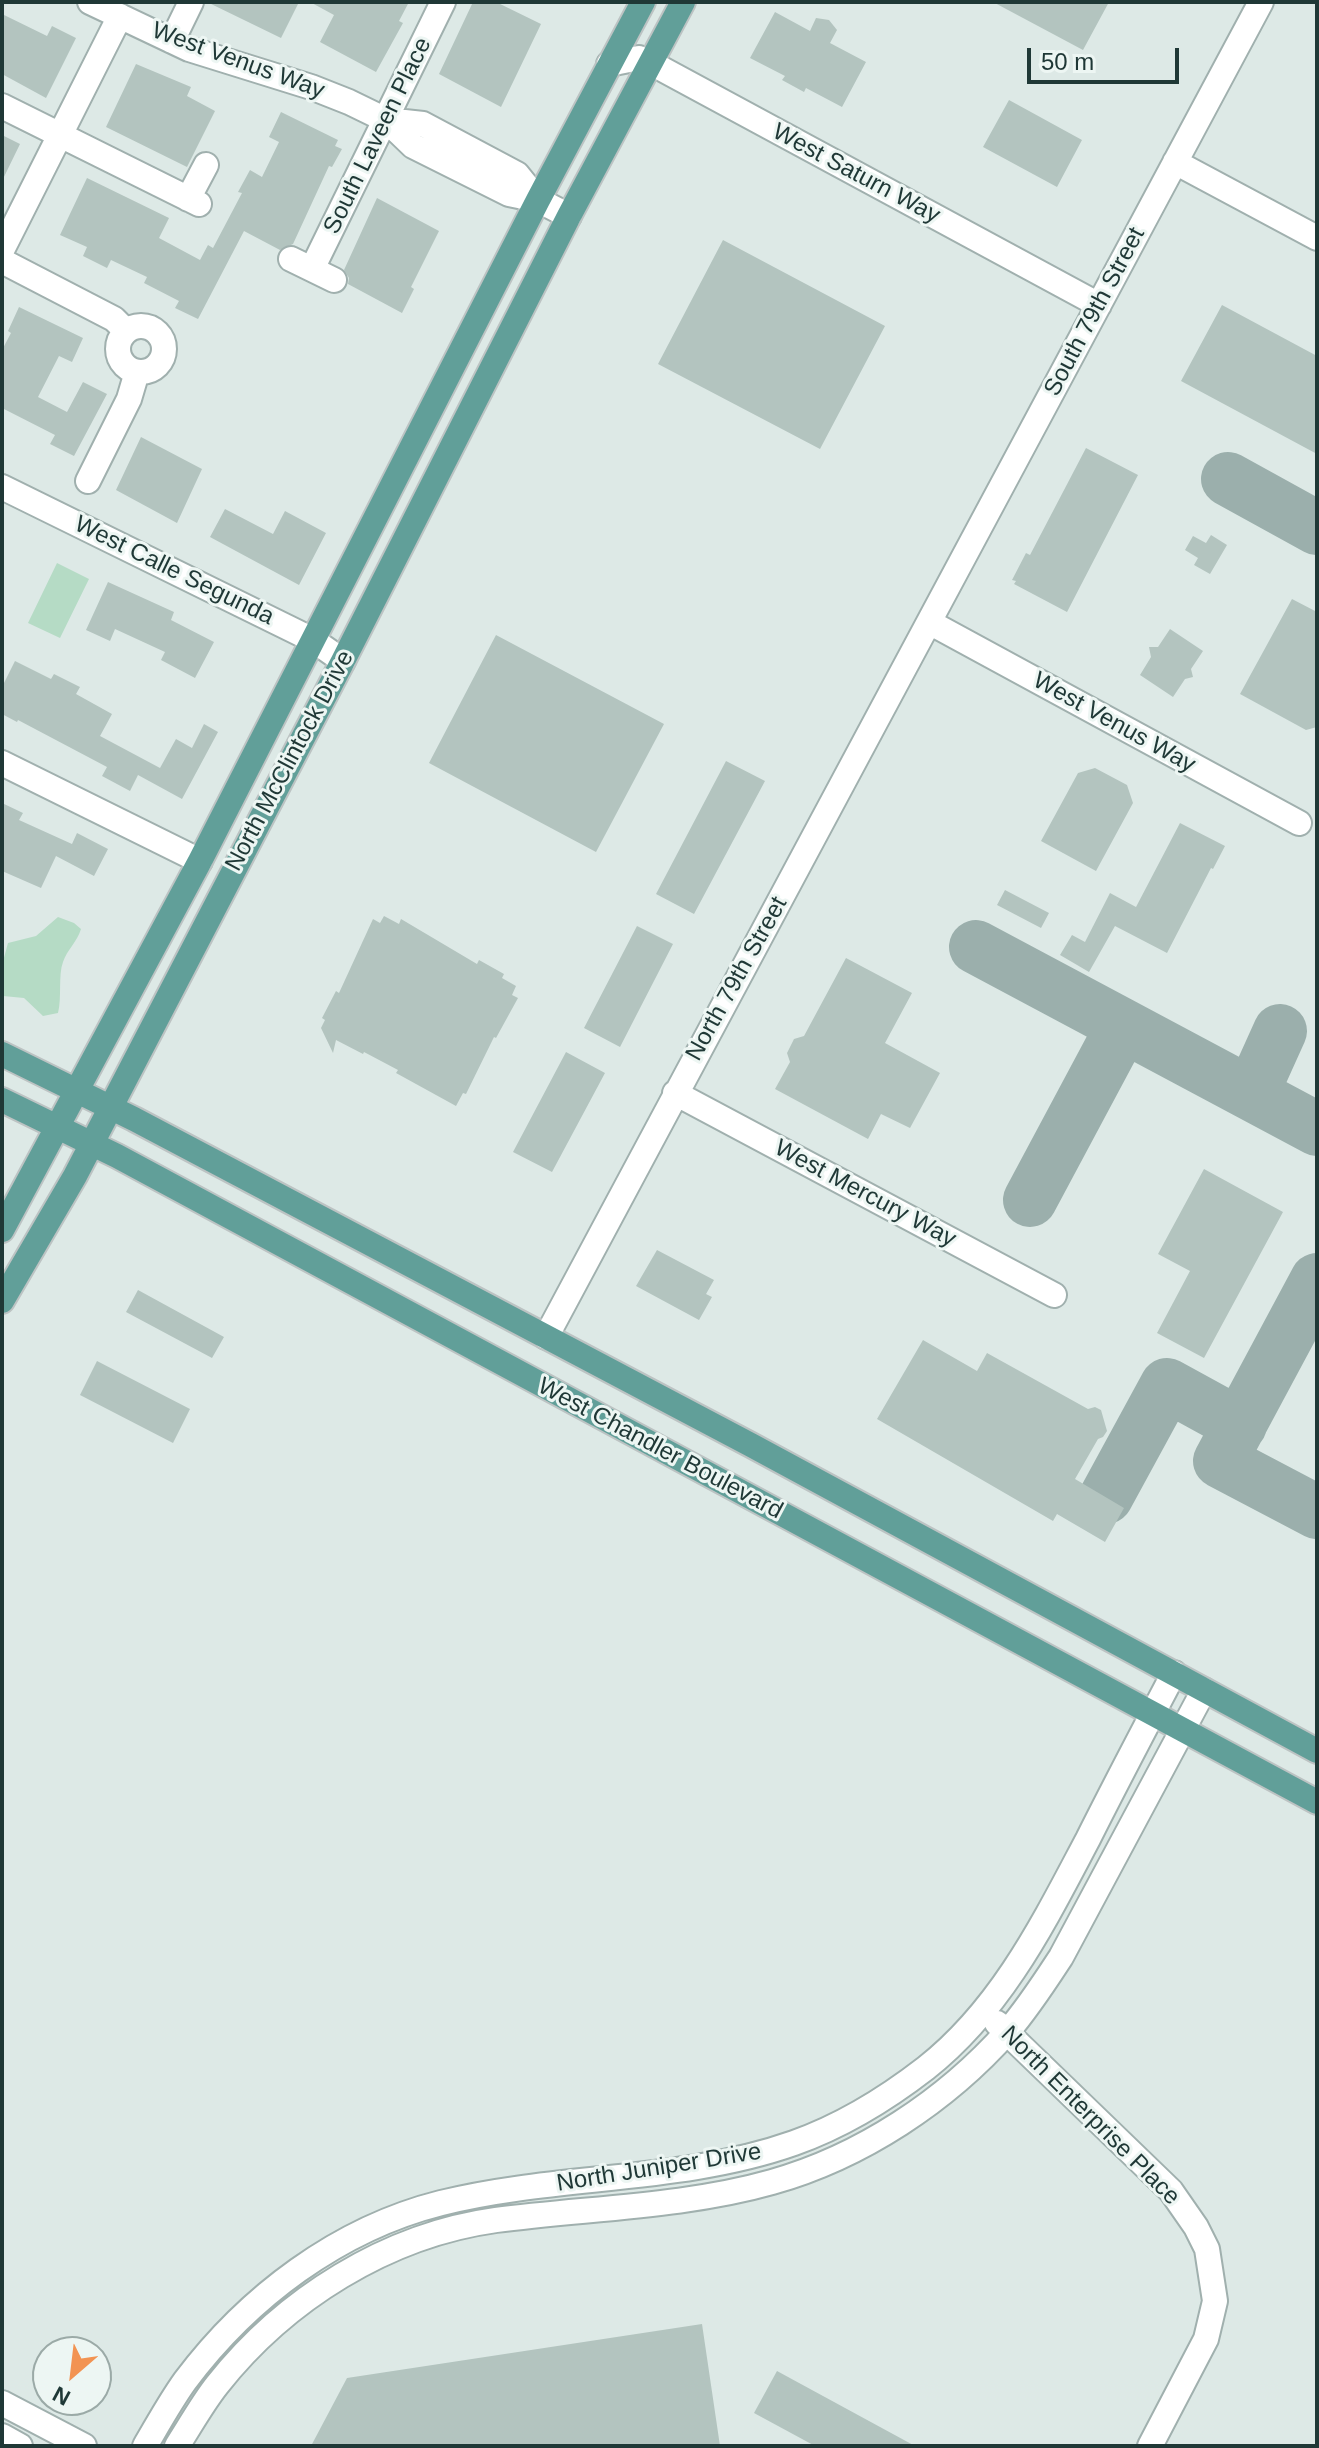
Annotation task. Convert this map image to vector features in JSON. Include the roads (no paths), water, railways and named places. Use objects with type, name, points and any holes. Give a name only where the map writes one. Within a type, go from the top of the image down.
[{"type":"main road","name":"North McClintock Drive","points":[[2,1230],[200,861],[538,200],[643,2]]},
{"type":"main road","name":"North McClintock Drive","points":[[2,1301],[110,1108],[343,661],[569,216],[683,2]]},
{"type":"main road","name":"West Chandler Boulevard","points":[[2,1054],[546,1337],[1317,1751]]},
{"type":"main road","name":"West Chandler Boulevard","points":[[2,1100],[91,1143],[1317,1802]]},
{"type":"street","name":"West Venus Way","points":[[90,2],[172,41],[311,87],[386,120],[413,146],[437,144],[509,194],[538,200],[569,216]]},
{"type":"street","points":[[172,41],[191,2]]},
{"type":"street","name":"South Laveen Place","points":[[334,280],[301,264],[386,120],[443,2]]},
{"type":"street","name":"South 79th Street","points":[[929,622],[1261,2]]},
{"type":"street","points":[[120,16],[61,135],[4,265],[114,319],[126,331]]},
{"type":"street","name":"West Saturn Way","points":[[609,64],[639,58],[651,63],[1099,305]]},
{"type":"street","points":[[2,106],[194,201],[206,165]]},
{"type":"street","points":[[1175,162],[1317,238]]},
{"type":"street","points":[[149,327],[156,330],[165,343],[163,359],[153,370],[137,372],[124,365],[118,344],[126,331],[149,327]]},
{"type":"street","points":[[88,481],[129,399],[137,372]]},
{"type":"street","name":"West Calle Segunda","points":[[2,487],[313,640],[343,661]]},
{"type":"street","name":"West Venus Way","points":[[929,622],[1299,823]]},
{"type":"street","name":"North 79th Street","points":[[546,1337],[929,622]]},
{"type":"street","points":[[2,763],[200,861]]},
{"type":"street","name":"West Mercury Way","points":[[675,1093],[1054,1295]]},
{"type":"street","name":"North Juniper Drive","points":[[145,2446],[183,2383],[227,2332],[295,2272],[375,2226],[441,2203],[489,2193],[710,2164],[797,2142],[896,2090],[952,2045],[1005,1984],[1049,1912],[1174,1673]]},
{"type":"street","name":"North Juniper Drive","points":[[177,2446],[215,2388],[267,2331],[312,2295],[375,2257],[407,2243],[466,2225],[724,2193],[797,2174],[852,2151],[918,2111],[1007,2032],[1033,1999],[1061,1957],[1204,1690]]},
{"type":"street","name":"North Enterprise Place","points":[[983,2011],[1171,2191],[1207,2249],[1215,2301],[1206,2339],[1150,2446]]},
{"type":"street","points":[[2,2403],[84,2446]]},
{"type":"street","points":[[2,2436],[20,2446]]}]
